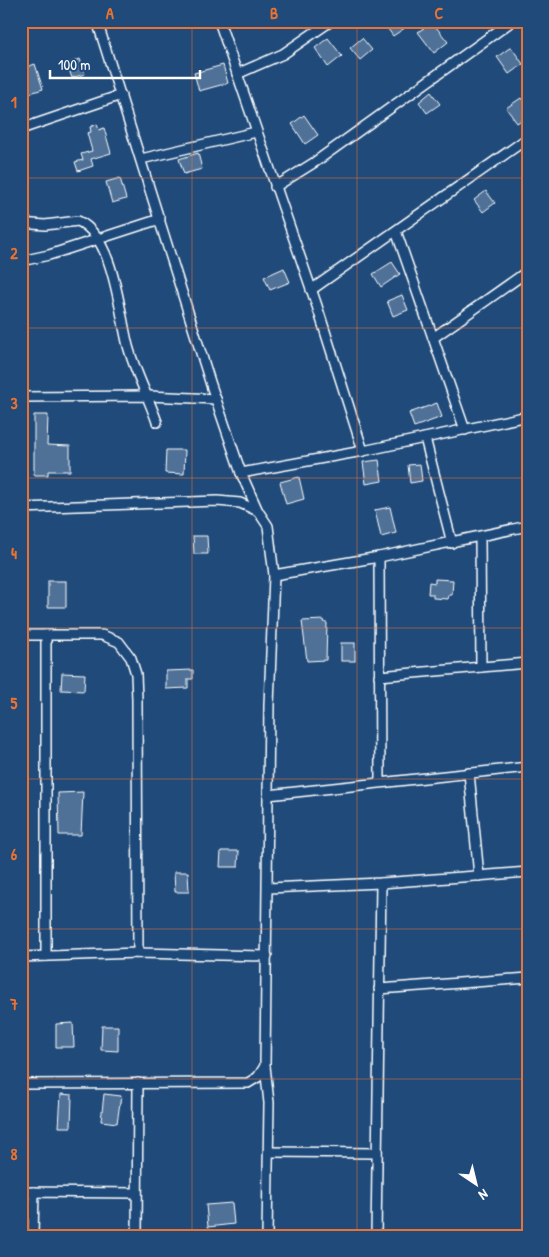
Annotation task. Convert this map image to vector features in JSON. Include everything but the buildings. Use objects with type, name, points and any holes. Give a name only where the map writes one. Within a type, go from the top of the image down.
[{"type":"street","points":[[97,21],[216,399],[241,473],[269,532],[274,575],[268,795],[265,1066],[269,1104],[266,1236]]},
{"type":"street","points":[[219,21],[311,290],[363,451]]},
{"type":"street","points":[[237,74],[283,54],[331,21]]},
{"type":"street","points":[[275,187],[316,162],[512,21]]},
{"type":"street","points":[[21,129],[121,95]]},
{"type":"street","points":[[141,159],[256,132]]},
{"type":"street","points":[[311,290],[528,138]]},
{"type":"street","points":[[21,261],[49,255],[160,219]]},
{"type":"street","points":[[21,223],[45,225],[78,221],[90,227],[98,238],[119,299],[128,345],[157,422]]},
{"type":"street","points":[[396,231],[465,430]]},
{"type":"street","points":[[433,338],[528,271]]},
{"type":"street","points":[[21,396],[148,396],[216,399]]},
{"type":"street","points":[[241,473],[363,451],[528,416]]},
{"type":"street","points":[[425,438],[452,543]]},
{"type":"street","points":[[21,508],[216,501],[240,503],[258,511]]},
{"type":"street","points":[[274,575],[452,543],[528,526]]},
{"type":"street","points":[[480,536],[481,667]]},
{"type":"street","points":[[379,557],[380,782]]},
{"type":"street","points":[[21,635],[102,635],[120,642],[131,658],[136,674],[137,700],[138,953]]},
{"type":"street","points":[[46,635],[46,956]]},
{"type":"street","points":[[379,676],[528,663]]},
{"type":"street","points":[[268,795],[528,767]]},
{"type":"street","points":[[469,773],[478,876]]},
{"type":"street","points":[[268,888],[381,883],[528,872]]},
{"type":"street","points":[[376,1236],[381,883]]},
{"type":"street","points":[[21,957],[138,953],[267,956]]},
{"type":"street","points":[[379,989],[528,978]]},
{"type":"street","points":[[21,1084],[248,1083],[258,1077],[265,1066]]},
{"type":"street","points":[[137,1236],[138,1083]]},
{"type":"street","points":[[268,1152],[377,1153]]},
{"type":"street","points":[[21,1192],[137,1193]]},
{"type":"street","points":[[33,1236],[34,1192]]}]
